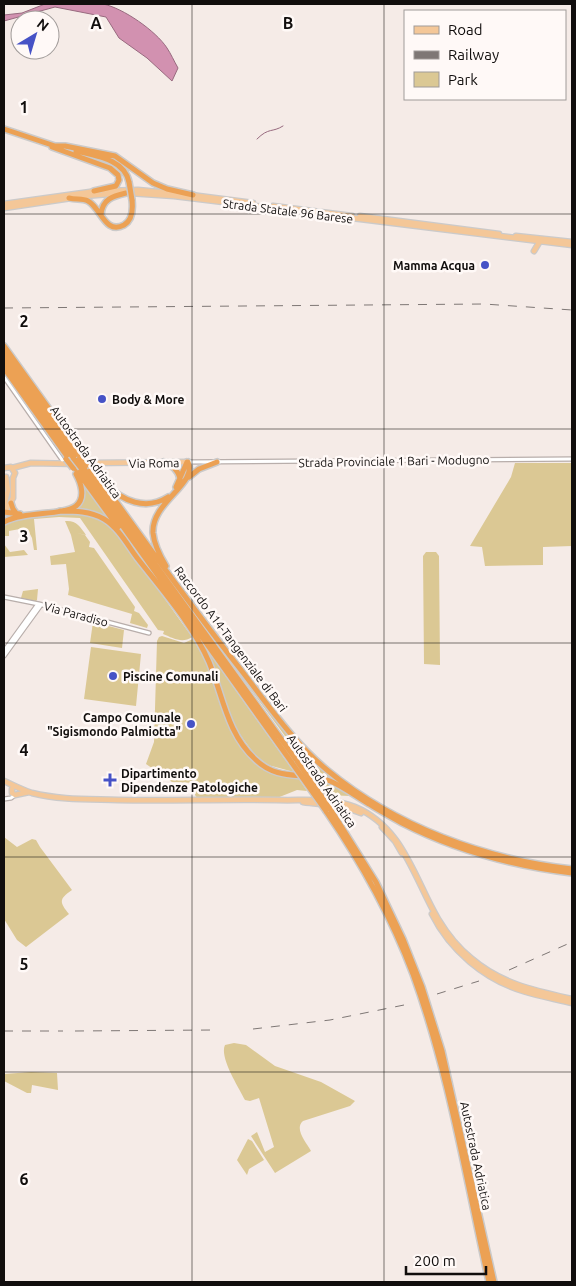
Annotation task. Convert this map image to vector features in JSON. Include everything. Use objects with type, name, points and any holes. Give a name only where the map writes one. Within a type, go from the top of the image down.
[{"type":"highway","points":[[4,129],[54,146],[114,162],[124,170],[129,182],[132,200],[131,217],[124,225],[119,227],[109,225],[89,202],[83,199],[69,198]]},
{"type":"highway","points":[[45,143],[60,151],[110,168],[116,173],[119,178],[116,186],[94,191]]},
{"type":"highway","points":[[54,146],[65,146],[115,156],[153,183],[167,189],[193,195]]},
{"type":"highway","points":[[102,216],[102,207],[106,201],[126,193]]},
{"type":"highway","name":"Raccordo A14-Tangenziale di Bari","points":[[4,346],[58,421],[75,460],[83,467],[206,655],[226,714],[236,734],[251,755],[264,767],[274,772],[323,779],[344,788],[389,816],[448,843],[506,861],[572,871]]},
{"type":"highway","name":"Autostrada Adriatica","points":[[4,354],[75,460]]},
{"type":"highway","name":"Autostrada Adriatica","points":[[4,361],[75,460]]},
{"type":"highway","name":"Raccordo A14-Tangenziale di Bari","points":[[4,368],[32,408],[83,467],[298,744],[327,770],[348,786],[398,816],[457,843],[511,859],[572,871]]},
{"type":"highway","points":[[164,462],[178,472],[180,480]]},
{"type":"highway","points":[[188,462],[190,469],[188,477]]},
{"type":"highway","points":[[83,467],[118,495],[130,501],[140,503],[165,499],[172,493],[188,462]]},
{"type":"highway","points":[[188,602],[162,560],[153,533],[155,520],[160,509],[188,477],[200,469],[217,462]]},
{"type":"highway","points":[[60,511],[74,507],[80,499],[83,467]]},
{"type":"highway","name":"Autostrada Adriatica","points":[[83,467],[329,810],[376,882],[403,939],[422,987],[442,1051],[488,1266],[494,1282]]},
{"type":"highway","points":[[11,502],[14,511],[19,514]]},
{"type":"highway","points":[[4,510],[19,514],[60,511],[89,513],[110,524],[157,582]]},
{"type":"highway","points":[[4,510],[8,516],[13,518]]},
{"type":"highway","points":[[4,522],[28,514]]},
{"type":"highway","name":"Autostrada Adriatica","points":[[488,1266],[489,1282]]},
{"type":"main road","name":"Strada Statale 96 Barese","points":[[4,206],[94,191],[138,190],[193,195],[572,244]]},
{"type":"main road","name":"Strada Statale 96 Barese","points":[[4,206],[126,193],[174,196],[540,242],[572,244]]},
{"type":"main road","points":[[531,240],[534,251],[540,242]]},
{"type":"main road","name":"Via Roma","points":[[8,468],[31,463],[75,460],[188,462]]},
{"type":"main road","points":[[14,477],[21,469],[31,463]]},
{"type":"main road","points":[[8,468],[16,472],[11,502],[4,510],[8,490],[4,472],[8,468]]},
{"type":"main road","points":[[5,476],[14,477]]},
{"type":"main road","points":[[4,782],[15,791],[60,798],[90,800],[311,800],[342,802],[376,818],[388,829],[400,844],[438,919],[450,938],[466,954],[488,971],[512,984],[572,1001]]},
{"type":"street","points":[[4,377],[75,460]]},
{"type":"street","name":"Strada Provinciale 1 Bari - Modugno","points":[[217,462],[572,459]]},
{"type":"street","name":"Via Roma","points":[[188,462],[217,462]]},
{"type":"street","name":"Via Paradiso","points":[[4,597],[40,604],[149,633]]},
{"type":"street","points":[[4,651],[40,604]]},
{"type":"street","points":[[4,656],[40,604]]},
{"type":"street","points":[[4,799],[15,791]]},
{"type":"green space","points":[[515,463],[572,463],[572,546],[543,547],[543,565],[485,566],[482,547],[470,546],[511,477]]},
{"type":"green space","points":[[83,484],[109,519],[108,520],[76,509]]},
{"type":"green space","points":[[63,512],[92,516],[117,532],[192,637],[178,640],[163,634],[164,631],[158,630],[80,518],[34,519],[37,550],[34,550],[32,538],[29,532],[25,532],[25,528],[9,531],[9,536],[5,536],[4,544],[4,523],[9,520]]},
{"type":"green space","points":[[65,521],[75,523],[82,529],[86,535],[77,533],[85,535],[90,542],[89,547],[94,548],[135,607],[134,611],[139,613],[148,625],[147,628],[130,623],[132,614],[68,595],[66,564],[51,565],[50,556],[75,552]]},
{"type":"green space","points":[[4,544],[10,552],[24,550],[28,555],[4,557]]},
{"type":"green space","points":[[426,552],[436,552],[439,556],[440,665],[424,664],[423,556]]},
{"type":"green space","points":[[38,589],[36,601],[21,598],[23,591]]},
{"type":"green space","points":[[198,618],[290,737],[310,759],[342,784],[331,778],[311,774]]},
{"type":"green space","points":[[93,622],[124,630],[122,648],[90,643]]},
{"type":"green space","points":[[162,636],[184,643],[193,639],[210,669],[236,736],[272,773],[299,779],[307,791],[297,790],[277,798],[198,799],[195,795],[197,783],[172,782],[146,764],[154,742],[157,641]]},
{"type":"green space","points":[[197,636],[294,772],[268,765],[255,755],[241,736],[229,715],[209,656]]},
{"type":"green space","name":"Piscine Comunali","points":[[91,647],[141,654],[136,706],[84,699]]},
{"type":"green space","points":[[315,779],[328,782],[350,796],[326,795]]},
{"type":"green space","points":[[4,837],[17,847],[32,839],[36,840],[72,890],[62,901],[69,914],[26,947],[17,940],[4,919]]},
{"type":"green space","points":[[234,1043],[246,1045],[275,1066],[321,1082],[355,1101],[350,1106],[303,1121],[300,1132],[311,1151],[275,1173],[251,1136],[257,1132],[265,1152],[274,1147],[259,1098],[250,1101],[245,1100],[227,1065],[225,1045]]},
{"type":"green space","points":[[57,1073],[58,1090],[32,1085],[31,1093],[27,1093],[4,1081],[4,1074]]},
{"type":"green space","points":[[248,1139],[252,1141],[264,1160],[249,1169],[247,1175],[237,1160]]},
{"type":"shaded area","points":[[96,3],[111,6],[129,15],[162,41],[178,68],[172,81],[147,58],[119,38],[106,17],[55,7],[44,10],[30,10],[45,4]]},
{"type":"shaded area","points":[[10,14],[10,19],[4,21],[4,15]]},
{"type":"waterway","points":[[257,139],[268,131],[283,126]]},
{"type":"railway","points":[[4,308],[484,304],[572,310]]},
{"type":"railway","points":[[509,970],[572,942]]},
{"type":"railway","points":[[437,994],[479,981]]},
{"type":"railway","points":[[253,1029],[330,1020],[409,1004]]},
{"type":"railway","points":[[75,1031],[213,1030]]},
{"type":"railway","points":[[4,1031],[63,1031]]},
{"type":"place","name":"Mamma Acqua","points":[[485,265]]},
{"type":"place","name":"Body & More","points":[[102,399]]},
{"type":"place","name":"Piscine Comunali","points":[[113,676]]},
{"type":"place","name":"Campo Comunale \"Sigismondo Palmiotta\"","points":[[191,724]]},
{"type":"place","name":"Dipartimento Dipendenze Patologiche","points":[[110,780]]}]
